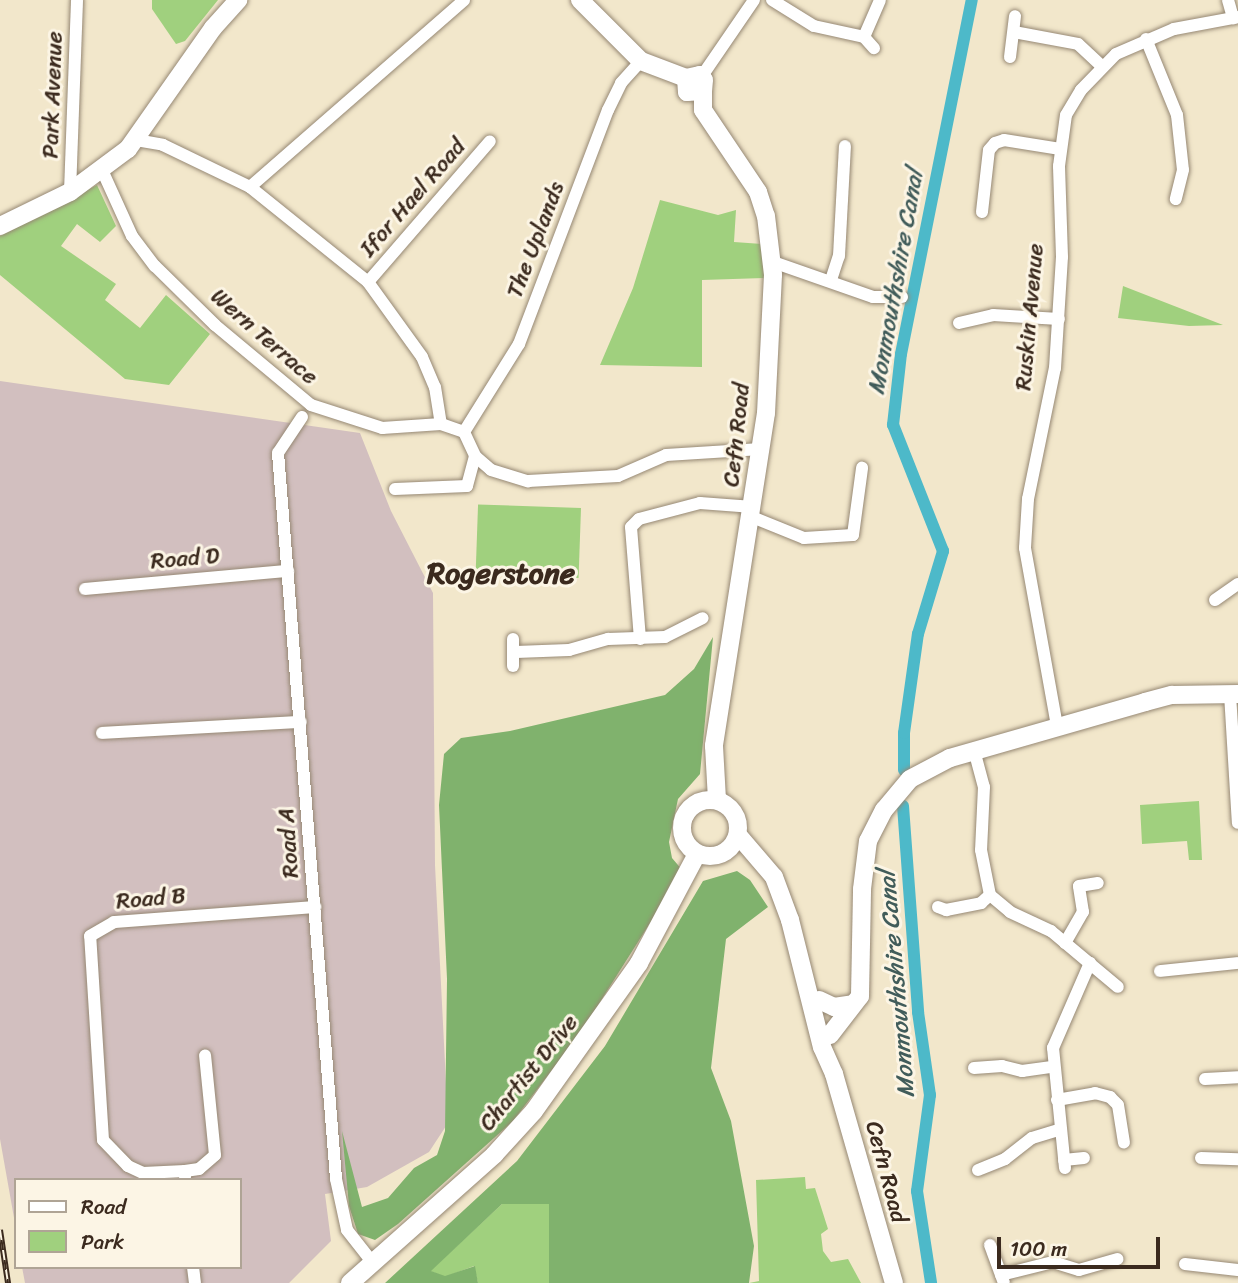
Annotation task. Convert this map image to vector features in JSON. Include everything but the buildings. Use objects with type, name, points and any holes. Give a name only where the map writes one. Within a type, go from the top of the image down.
[{"type":"main road","points":[[0,226],[70,192],[102,170],[136,140],[213,28],[238,0]]},
{"type":"main road","points":[[580,0],[640,61],[697,82]]},
{"type":"main road","name":"Cefn Road","points":[[697,82],[704,110],[715,131],[758,192],[773,262],[761,449],[715,746],[717,800]]},
{"type":"main road","points":[[821,1014],[853,1004],[862,990],[862,889],[868,841],[884,810],[911,779],[931,766],[974,750],[1172,695],[1234,694]]},
{"type":"main road","points":[[717,800],[735,816],[738,835],[722,854],[697,854],[681,834],[682,821],[698,802],[717,800]]},
{"type":"main road","name":"Cefn Road","points":[[738,835],[774,877],[821,1014],[834,1074],[894,1283]]},
{"type":"main road","name":"Chartist Drive","points":[[350,1283],[494,1155],[534,1111],[639,963],[697,854]]},
{"type":"main road","points":[[821,1014],[834,1007],[853,1004]]},
{"type":"main road","name":"Cefn Road","points":[[821,1014],[834,1074]]},
{"type":"street","name":"Park Avenue","points":[[70,192],[77,0]]},
{"type":"street","points":[[250,187],[464,0]]},
{"type":"street","points":[[697,82],[754,0]]},
{"type":"street","points":[[772,0],[814,26],[864,37],[874,48]]},
{"type":"street","points":[[864,37],[880,0]]},
{"type":"street","points":[[1228,0],[1236,18]]},
{"type":"street","points":[[1010,57],[1015,16]]},
{"type":"street","name":"Ruskin Avenue","points":[[1057,726],[1025,548],[1028,499],[1055,368],[1059,319],[1060,149],[1066,115],[1102,66],[1146,39],[1236,18]]},
{"type":"street","points":[[1014,32],[1078,44],[1102,66]]},
{"type":"street","points":[[1146,39],[1177,115],[1183,170],[1176,199]]},
{"type":"street","name":"The Uplands","points":[[464,432],[519,344],[608,110],[621,83],[640,61]]},
{"type":"street","points":[[136,140],[163,145],[250,187],[368,282],[422,357],[435,387],[441,424]]},
{"type":"street","points":[[982,212],[989,150],[995,143],[1004,140],[1060,149]]},
{"type":"street","name":"Ifor Hael Road","points":[[368,282],[490,141]]},
{"type":"street","points":[[831,280],[839,257],[845,146]]},
{"type":"street","name":"Wern Terrace","points":[[102,170],[132,236],[155,266],[215,325],[311,405],[382,428],[441,424],[464,432]]},
{"type":"street","points":[[773,262],[831,280],[873,297],[902,297]]},
{"type":"street","points":[[959,323],[986,315],[1059,319]]},
{"type":"street","name":"Road A","points":[[302,417],[278,453],[315,907],[341,1210],[346,1230],[373,1263]]},
{"type":"street","points":[[464,432],[475,456],[491,470],[528,481],[618,476],[666,456],[761,449]]},
{"type":"street","points":[[396,489],[467,486],[475,456]]},
{"type":"street","points":[[640,639],[631,527],[639,519],[700,503],[752,512],[804,538],[853,535],[862,468]]},
{"type":"street","name":"Road D","points":[[85,589],[288,571]]},
{"type":"street","points":[[1215,600],[1238,584]]},
{"type":"street","points":[[516,652],[665,637],[703,618]]},
{"type":"street","points":[[513,639],[516,652],[513,666]]},
{"type":"street","points":[[1234,694],[1238,823]]},
{"type":"street","points":[[102,733],[301,722]]},
{"type":"street","points":[[974,750],[986,806],[981,850],[990,895],[1010,912],[1065,943],[1118,987]]},
{"type":"street","points":[[1065,943],[1083,912],[1079,886],[1098,883]]},
{"type":"street","points":[[938,907],[946,910],[981,903],[990,895]]},
{"type":"street","name":"Road B","points":[[185,1176],[143,1173],[112,1153],[103,1140],[90,936],[95,929],[114,922],[315,907]]},
{"type":"street","points":[[1084,1158],[1064,1164],[1052,1067],[1056,1036],[1090,963]]},
{"type":"street","points":[[1160,971],[1238,963]]},
{"type":"street","points":[[185,1176],[200,1169],[215,1155],[205,1055]]},
{"type":"street","points":[[974,1068],[1002,1066],[1023,1071],[1052,1067]]},
{"type":"street","points":[[1205,1079],[1238,1077]]},
{"type":"street","points":[[1057,1100],[1095,1093],[1110,1097],[1118,1105],[1124,1143]]},
{"type":"street","points":[[978,1170],[1005,1159],[1032,1138],[1061,1129]]},
{"type":"street","points":[[1201,1158],[1238,1159]]},
{"type":"street","points":[[990,1245],[1003,1279],[1053,1262],[1079,1270],[1086,1283]]},
{"type":"street","points":[[1079,1270],[1093,1262],[1117,1259]]},
{"type":"street","points":[[1185,1264],[1238,1270]]},
{"type":"shaded area","points":[[0,381],[360,433],[391,511],[433,593],[435,865],[448,1123],[429,1152],[367,1187],[325,1194],[331,1241],[289,1283],[25,1283],[22,1269],[242,1269],[242,1178],[14,1178],[14,1218],[0,1139]]},
{"type":"green space","points":[[152,0],[218,0],[185,41],[176,44],[152,9]]},
{"type":"green space","points":[[97,185],[116,226],[100,242],[77,224],[61,246],[116,284],[105,300],[140,328],[166,295],[210,334],[169,385],[125,379],[0,275],[0,236]]},
{"type":"green space","points":[[660,200],[718,215],[736,210],[734,242],[762,244],[767,278],[702,280],[702,367],[600,365],[633,288]]},
{"type":"green space","points":[[1123,286],[1223,325],[1189,326],[1118,318]]},
{"type":"green space","points":[[478,504],[581,508],[579,578],[476,574]]},
{"type":"green space","points":[[713,637],[700,774],[678,799],[669,842],[672,858],[683,871],[581,1032],[513,1121],[398,1224],[375,1240],[358,1234],[349,1206],[342,1131],[362,1207],[388,1198],[414,1168],[437,1155],[445,1131],[447,979],[439,805],[444,754],[461,738],[510,731],[665,695],[694,669]]},
{"type":"green space","points":[[1199,801],[1202,860],[1189,860],[1187,841],[1142,844],[1140,805]]},
{"type":"green space","points":[[737,871],[750,880],[768,907],[726,939],[711,1068],[731,1121],[754,1246],[749,1283],[549,1283],[549,1204],[502,1204],[431,1271],[445,1276],[475,1266],[478,1283],[385,1283],[517,1161],[605,1046],[703,881]]},
{"type":"green space","points":[[805,1177],[806,1189],[815,1188],[828,1229],[821,1234],[823,1251],[831,1262],[848,1259],[861,1283],[749,1283],[759,1281],[756,1180]]},
{"type":"green space","points":[[502,1204],[549,1204],[549,1283],[478,1283],[474,1266],[445,1277],[430,1271]]},
{"type":"waterway","name":"Monmouthshire Canal","points":[[904,770],[904,733],[918,634],[943,551],[893,425],[901,354],[972,0]]},
{"type":"waterway","name":"Monmouthshire Canal","points":[[903,806],[918,1012],[930,1095],[917,1191],[931,1283]]},
{"type":"railway","points":[[0,1230],[8,1283]]},
{"type":"district","name":"Rogerstone","points":[[501,573]]}]
